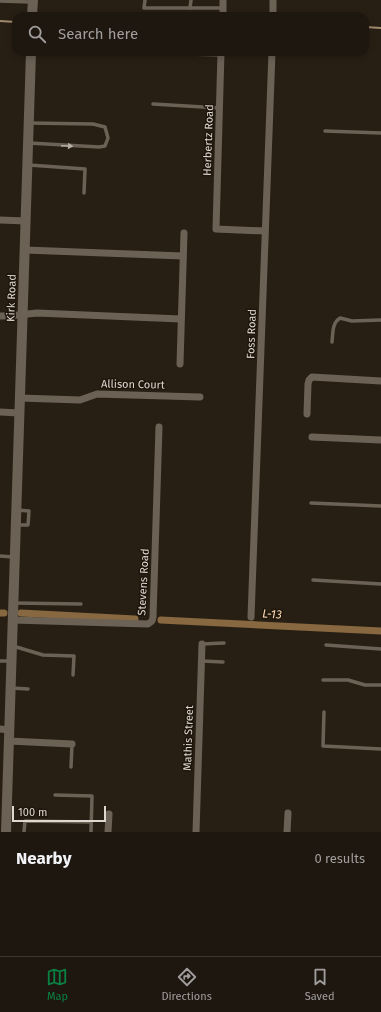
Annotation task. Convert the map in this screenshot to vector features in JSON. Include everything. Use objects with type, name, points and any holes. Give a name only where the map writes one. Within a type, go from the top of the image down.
[{"type":"street","points":[[223,0],[223,12]]},
{"type":"street","points":[[273,0],[273,12]]},
{"type":"street","points":[[32,12],[33,1]]},
{"type":"street","name":"Kirk Road","points":[[6,832],[4,778],[8,741],[4,729],[10,688],[12,646],[31,56]]},
{"type":"street","name":"Herbertz Road","points":[[221,56],[216,229],[266,231]]},
{"type":"street","name":"Foss Road","points":[[251,617],[272,56]]},
{"type":"street","points":[[0,220],[26,221]]},
{"type":"street","points":[[180,364],[184,233]]},
{"type":"street","points":[[25,250],[183,256]]},
{"type":"street","points":[[0,316],[37,313],[181,319]]},
{"type":"street","points":[[307,414],[308,384],[312,377],[381,381]]},
{"type":"street","name":"Allison Court","points":[[20,398],[80,400],[97,394],[200,397]]},
{"type":"street","points":[[0,412],[19,413]]},
{"type":"street","name":"Stevens Road","points":[[12,620],[148,624],[152,621],[159,427]]},
{"type":"street","points":[[312,437],[381,440]]},
{"type":"street","name":"Mathis Street","points":[[196,832],[202,644]]},
{"type":"street","points":[[8,741],[72,744]]},
{"type":"street","points":[[287,832],[288,813]]},
{"type":"street","points":[[108,814],[108,832]]},
{"type":"lane","points":[[145,0],[144,8],[190,8],[223,12]]},
{"type":"lane","points":[[190,8],[191,0]]},
{"type":"lane","points":[[2,1],[33,1]]},
{"type":"lane","points":[[153,104],[220,108]]},
{"type":"lane","points":[[28,143],[100,147],[105,146],[108,138],[105,127],[93,124],[29,123]]},
{"type":"lane","points":[[325,131],[381,133]]},
{"type":"lane","points":[[27,165],[85,169],[84,193]]},
{"type":"lane","points":[[332,342],[336,320],[340,318],[352,321],[381,320]]},
{"type":"lane","points":[[311,503],[381,506]]},
{"type":"lane","points":[[0,556],[14,557]]},
{"type":"lane","points":[[313,580],[381,584]]},
{"type":"lane","points":[[13,603],[81,604]]},
{"type":"lane","points":[[202,644],[224,643]]},
{"type":"lane","points":[[326,645],[381,649]]},
{"type":"lane","points":[[12,646],[43,655],[74,656],[73,675]]},
{"type":"lane","points":[[0,661],[11,661]]},
{"type":"lane","points":[[202,661],[223,662]]},
{"type":"lane","points":[[323,680],[348,680],[365,685],[381,685]]},
{"type":"lane","points":[[10,688],[28,689]]},
{"type":"lane","points":[[324,712],[323,746],[381,748]]},
{"type":"lane","points":[[72,744],[72,767]]},
{"type":"lane","points":[[55,795],[92,796],[91,832]]},
{"type":"lane","points":[[24,832],[24,821],[91,822]]},
{"type":"waterway","points":[[0,21],[12,22]]},
{"type":"waterway","points":[[369,27],[381,28]]},
{"type":"waterway","name":"L-13","points":[[21,613],[135,619]]},
{"type":"waterway","name":"L-13","points":[[161,620],[381,631]]}]
